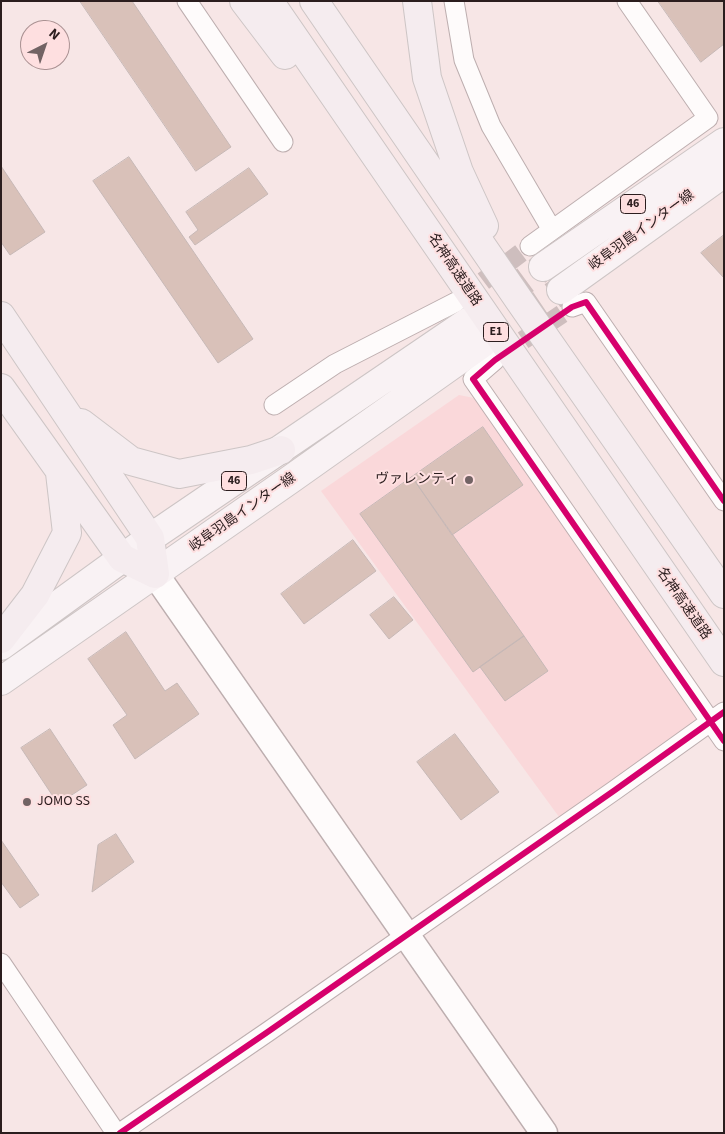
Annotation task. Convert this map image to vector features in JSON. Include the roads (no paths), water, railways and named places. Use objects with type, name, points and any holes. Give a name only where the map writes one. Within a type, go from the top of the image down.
[{"type":"highway","points":[[244,1],[475,324]]},
{"type":"highway","name":"名神高速道路","points":[[269,1],[475,324],[724,662]]},
{"type":"highway","points":[[314,1],[724,594]]},
{"type":"highway","points":[[417,1],[428,78],[459,172],[519,300]]},
{"type":"highway","points":[[1,316],[150,538],[155,574]]},
{"type":"highway","points":[[1,388],[122,558],[155,574]]},
{"type":"highway","points":[[64,410],[132,461],[178,474],[251,460],[281,450]]},
{"type":"highway","points":[[1,639],[35,595],[67,533],[59,469]]},
{"type":"main road","name":"岐阜羽島インター線","points":[[536,257],[719,155]]},
{"type":"main road","name":"岐阜羽島インター線","points":[[566,298],[719,155]]},
{"type":"main road","name":"46","points":[[1,646],[150,538],[475,324]]},
{"type":"main road","name":"岐阜羽島インター線","points":[[1,681],[291,479],[475,324]]},
{"type":"street","points":[[187,1],[283,142]]},
{"type":"street","points":[[454,1],[464,60],[491,126],[552,230]]},
{"type":"street","points":[[536,257],[552,230],[708,118],[627,1]]},
{"type":"street","points":[[696,127],[719,155]]},
{"type":"street","points":[[566,298],[586,302],[724,501]]},
{"type":"street","points":[[274,405],[336,364],[475,324],[473,379],[717,717],[724,741]]},
{"type":"street","points":[[155,574],[544,1133]]},
{"type":"street","points":[[1,963],[118,1133],[269,1031],[607,796],[717,717]]},
{"type":"tunnel","points":[[461,298],[530,246]]},
{"type":"tunnel","points":[[469,321],[543,267]]},
{"type":"tunnel","points":[[483,343],[561,290]]},
{"type":"tunnel","points":[[500,356],[572,307]]},
{"type":"place","name":"ヴァレンティ","points":[[469,480]]},
{"type":"place","name":"JOMO SS","points":[[27,802]]}]
